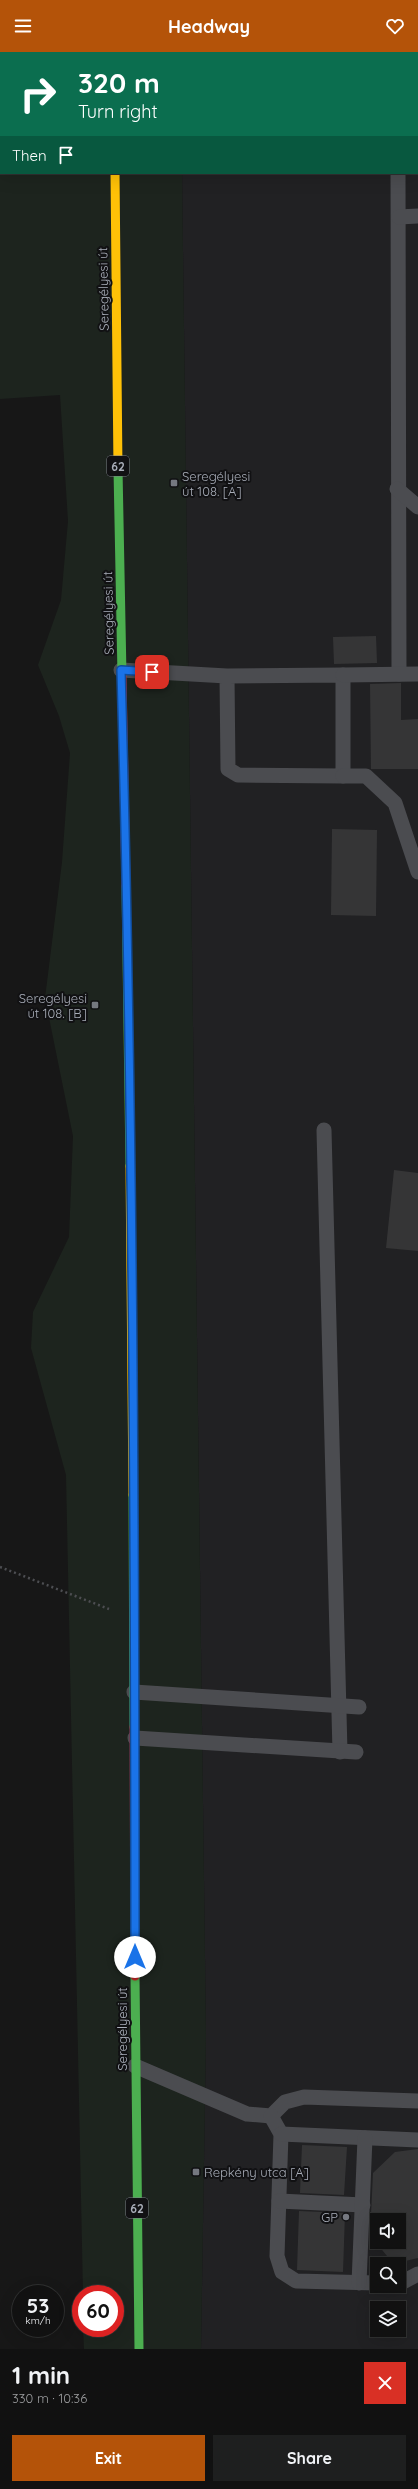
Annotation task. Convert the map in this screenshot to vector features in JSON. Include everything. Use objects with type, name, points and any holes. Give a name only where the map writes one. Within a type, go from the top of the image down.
[{"type":"main road","name":"Seregélyesi út","points":[[115,174],[121,670],[129,1056],[135,1619],[135,2066],[139,2349]]},
{"type":"lane","points":[[398,174],[397,489],[399,674]]},
{"type":"lane","points":[[399,217],[418,216]]},
{"type":"lane","points":[[397,489],[418,507]]},
{"type":"lane","points":[[121,670],[227,676],[343,676],[418,674]]},
{"type":"lane","points":[[227,676],[228,769],[238,775],[366,776],[394,803],[418,872]]},
{"type":"lane","points":[[343,676],[343,776]]},
{"type":"lane","points":[[324,1130],[340,1752]]},
{"type":"lane","points":[[134,1692],[340,1707],[359,1707]]},
{"type":"lane","points":[[135,1738],[356,1752]]},
{"type":"lane","points":[[135,2066],[247,2114],[271,2116],[285,2102],[304,2097],[418,2101]]},
{"type":"lane","points":[[271,2116],[281,2134],[277,2256],[282,2272],[296,2281],[370,2283]]},
{"type":"lane","points":[[281,2134],[418,2140]]},
{"type":"lane","points":[[359,2283],[365,2138]]},
{"type":"lane","points":[[279,2201],[362,2205]]},
{"type":"lane","points":[[406,2280],[418,2274]]},
{"type":"path","points":[[0,1567],[135,1619]]},
{"type":"shaded area","points":[[0,174],[182,174],[206,2036],[201,2349],[84,2349],[83,2337],[124,2337],[124,2285],[83,2285],[66,1475],[31,1348],[33,1312],[69,1237],[73,1136],[45,998],[62,862],[70,753],[59,716],[38,665],[61,600],[68,521],[60,395],[0,399]]},
{"type":"shaded area","points":[[182,174],[418,174],[418,2349],[201,2349],[206,2036]]},
{"type":"building","points":[[376,636],[377,663],[334,664],[333,637]]},
{"type":"building","points":[[401,683],[401,720],[418,719],[418,769],[371,769],[370,684]]},
{"type":"building","points":[[332,829],[377,830],[376,916],[331,915]]},
{"type":"building","points":[[394,1170],[418,1173],[418,1251],[386,1248]]},
{"type":"building","points":[[302,2145],[347,2147],[344,2195],[300,2193]]},
{"type":"building","points":[[418,2149],[418,2258],[406,2261],[406,2257],[389,2257],[381,2249],[406,2249],[406,2213],[371,2213],[373,2173],[395,2152]]},
{"type":"building","points":[[299,2211],[345,2213],[343,2272],[297,2270]]},
{"type":"traffic: fast","points":[[118,469],[122,675]]},
{"type":"traffic: fast","points":[[126,886],[130,1166]]},
{"type":"traffic: fast","points":[[133,1495],[134,1727]]},
{"type":"traffic: fast","points":[[135,1976],[139,2349]]},
{"type":"traffic: slow","points":[[115,174],[118,469]]},
{"type":"traffic: slow","points":[[130,1166],[133,1495]]},
{"type":"traffic: jam","points":[[122,675],[126,886]]},
{"type":"traffic: jam","points":[[134,1727],[135,1976]]},
{"type":"place","name":"Seregélyesi út 108. [A]","points":[[174,483]]},
{"type":"place","name":"Seregélyesi út 108. [B]","points":[[95,1005]]},
{"type":"place","name":"Repkény utca [A]","points":[[196,2172]]},
{"type":"place","name":"GP","points":[[346,2217]]},
{"type":"route","points":[[135,1957],[135,1619],[133,1400],[129,1056],[121,670],[152,672]]}]
